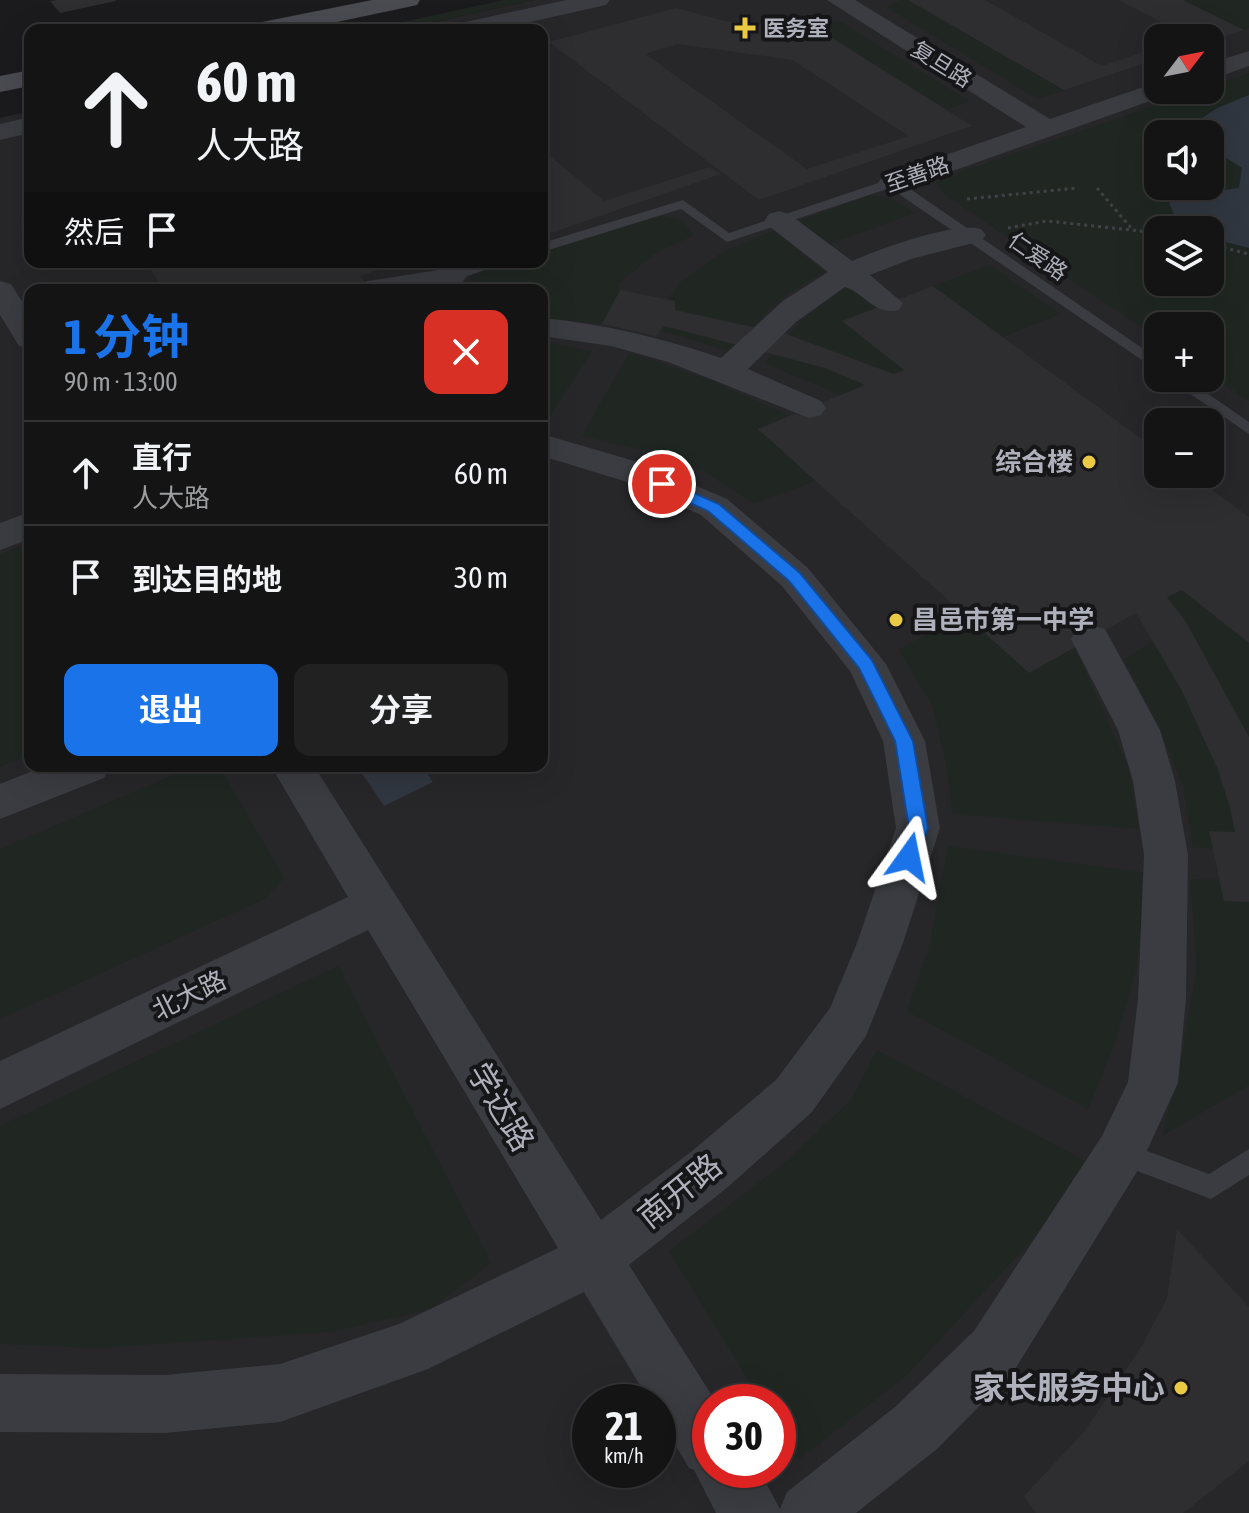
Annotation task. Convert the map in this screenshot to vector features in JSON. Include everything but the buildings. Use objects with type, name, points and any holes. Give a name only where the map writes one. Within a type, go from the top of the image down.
[{"type":"street","points":[[288,24],[379,3],[408,0]]},
{"type":"street","points":[[488,24],[598,0]]},
{"type":"street","name":"复旦路","points":[[839,0],[1046,128]]},
{"type":"street","points":[[1224,67],[1249,58]]},
{"type":"street","points":[[0,84],[24,79]]},
{"type":"street","name":"至善路","points":[[892,183],[1144,95]]},
{"type":"street","points":[[0,132],[24,126]]},
{"type":"street","points":[[779,220],[888,303]]},
{"type":"street","points":[[726,372],[793,308],[827,285],[925,244],[971,235]]},
{"type":"street","points":[[403,284],[450,276]]},
{"type":"street","points":[[0,290],[24,329]]},
{"type":"street","points":[[548,328],[619,339],[726,372],[809,408]]},
{"type":"street","name":"南开路","points":[[0,1403],[165,1404],[280,1393],[408,1349],[594,1259],[710,1169],[794,1096],[849,1021],[880,943],[918,828],[904,741],[866,664],[795,577],[714,507],[636,473],[548,447]]},
{"type":"street","points":[[0,538],[24,527]]},
{"type":"street","points":[[808,1513],[916,1428],[994,1351],[1120,1153],[1153,1083],[1162,999],[1166,855],[1154,781],[1139,730],[1091,639]]},
{"type":"street","points":[[0,802],[74,772]]},
{"type":"street","name":"学达路","points":[[296,772],[692,1418]]},
{"type":"street","name":"北大路","points":[[0,1086],[377,904]]},
{"type":"street","points":[[735,1488],[751,1513]]},
{"type":"lane","name":"至善路","points":[[548,246],[683,204],[727,238],[892,183]]},
{"type":"lane","name":"仁爱路","points":[[892,183],[1144,356]]},
{"type":"lane","points":[[450,276],[477,268]]},
{"type":"lane","points":[[1195,392],[1249,429]]},
{"type":"lane","points":[[1120,1153],[1211,1187],[1249,1161]]},
{"type":"path","points":[[960,200],[1078,188]]},
{"type":"path","points":[[1097,188],[1132,229]]},
{"type":"path","points":[[971,235],[1047,221],[1144,231]]},
{"type":"path","points":[[1224,248],[1249,254]]},
{"type":"shaded area","points":[[504,0],[534,0],[425,24],[394,24]]},
{"type":"shaded area","name":"昌邑市第一中学","points":[[534,0],[1249,0],[1249,1513],[0,1513],[0,118],[24,112],[24,268],[548,268],[548,24],[425,24]]},
{"type":"shaded area","points":[[908,0],[1064,90],[1038,99],[886,7]]},
{"type":"shaded area","points":[[1183,0],[1249,0],[1249,28],[1244,30]]},
{"type":"shaded area","points":[[839,21],[969,101],[947,110],[810,24]]},
{"type":"shaded area","points":[[1249,73],[1249,401],[1224,384],[1224,312],[1144,312],[1144,330],[944,194],[935,181],[1159,104],[1224,104],[1224,82]]},
{"type":"shaded area","points":[[1249,95],[1249,248],[1224,242],[1224,216],[1175,216],[1169,203],[1177,200],[1224,200],[1224,190],[1239,188],[1242,168],[1224,156],[1224,120],[1199,120],[1217,108]]},
{"type":"shaded area","points":[[868,196],[889,197],[915,213],[829,244],[799,221]]},
{"type":"shaded area","points":[[659,215],[682,221],[694,235],[654,254],[617,285],[620,290],[602,324],[548,320],[548,284],[477,284],[469,277],[496,268],[548,268],[548,251]]},
{"type":"shaded area","points":[[773,231],[825,272],[774,305],[735,353],[647,326],[681,282],[721,253]]},
{"type":"shaded area","points":[[990,265],[1060,314],[1003,337],[933,286]]},
{"type":"shaded area","points":[[846,285],[878,307],[904,370],[841,395],[764,363],[801,321]]},
{"type":"shaded area","points":[[548,343],[592,351],[548,419]]},
{"type":"shaded area","points":[[629,353],[708,379],[790,416],[758,429],[815,481],[754,504],[702,470],[651,452],[582,436]]},
{"type":"shaded area","points":[[24,544],[24,757],[0,767],[0,555]]},
{"type":"shaded area","points":[[1182,590],[1249,643],[1249,834],[1210,831],[1213,849],[1193,847],[1183,786],[1159,727],[1124,659],[1185,622],[1167,597]]},
{"type":"shaded area","points":[[963,613],[1029,672],[1075,648],[1128,767],[1139,829],[953,814],[945,758],[932,705],[899,650]]},
{"type":"shaded area","points":[[222,772],[284,878],[264,899],[0,1019],[0,849],[176,774]]},
{"type":"shaded area","points":[[361,772],[426,772],[433,782],[384,806]]},
{"type":"shaded area","points":[[948,846],[1147,873],[1136,970],[1116,1040],[1088,1109],[907,1011],[929,947]]},
{"type":"shaded area","points":[[1190,879],[1219,880],[1224,901],[1249,902],[1249,1085],[1162,1136],[1182,1054],[1197,967]]},
{"type":"shaded area","points":[[338,966],[491,1263],[431,1309],[331,1332],[99,1348],[0,1344],[0,1126]]},
{"type":"shaded area","points":[[877,1050],[1085,1161],[1038,1233],[907,1375],[798,1460],[796,1384],[751,1384],[669,1251],[782,1165],[852,1099]]},
{"type":"place","name":"医务室","points":[[745,28]]},
{"type":"place","name":"综合楼","points":[[1089,462]]},
{"type":"place","name":"昌邑市第一中学","points":[[896,620]]},
{"type":"place","name":"家长服务中心","points":[[1181,1388]]},
{"type":"route","points":[[662,484],[714,507],[795,577],[866,664],[904,741],[918,828],[909,857]]}]
